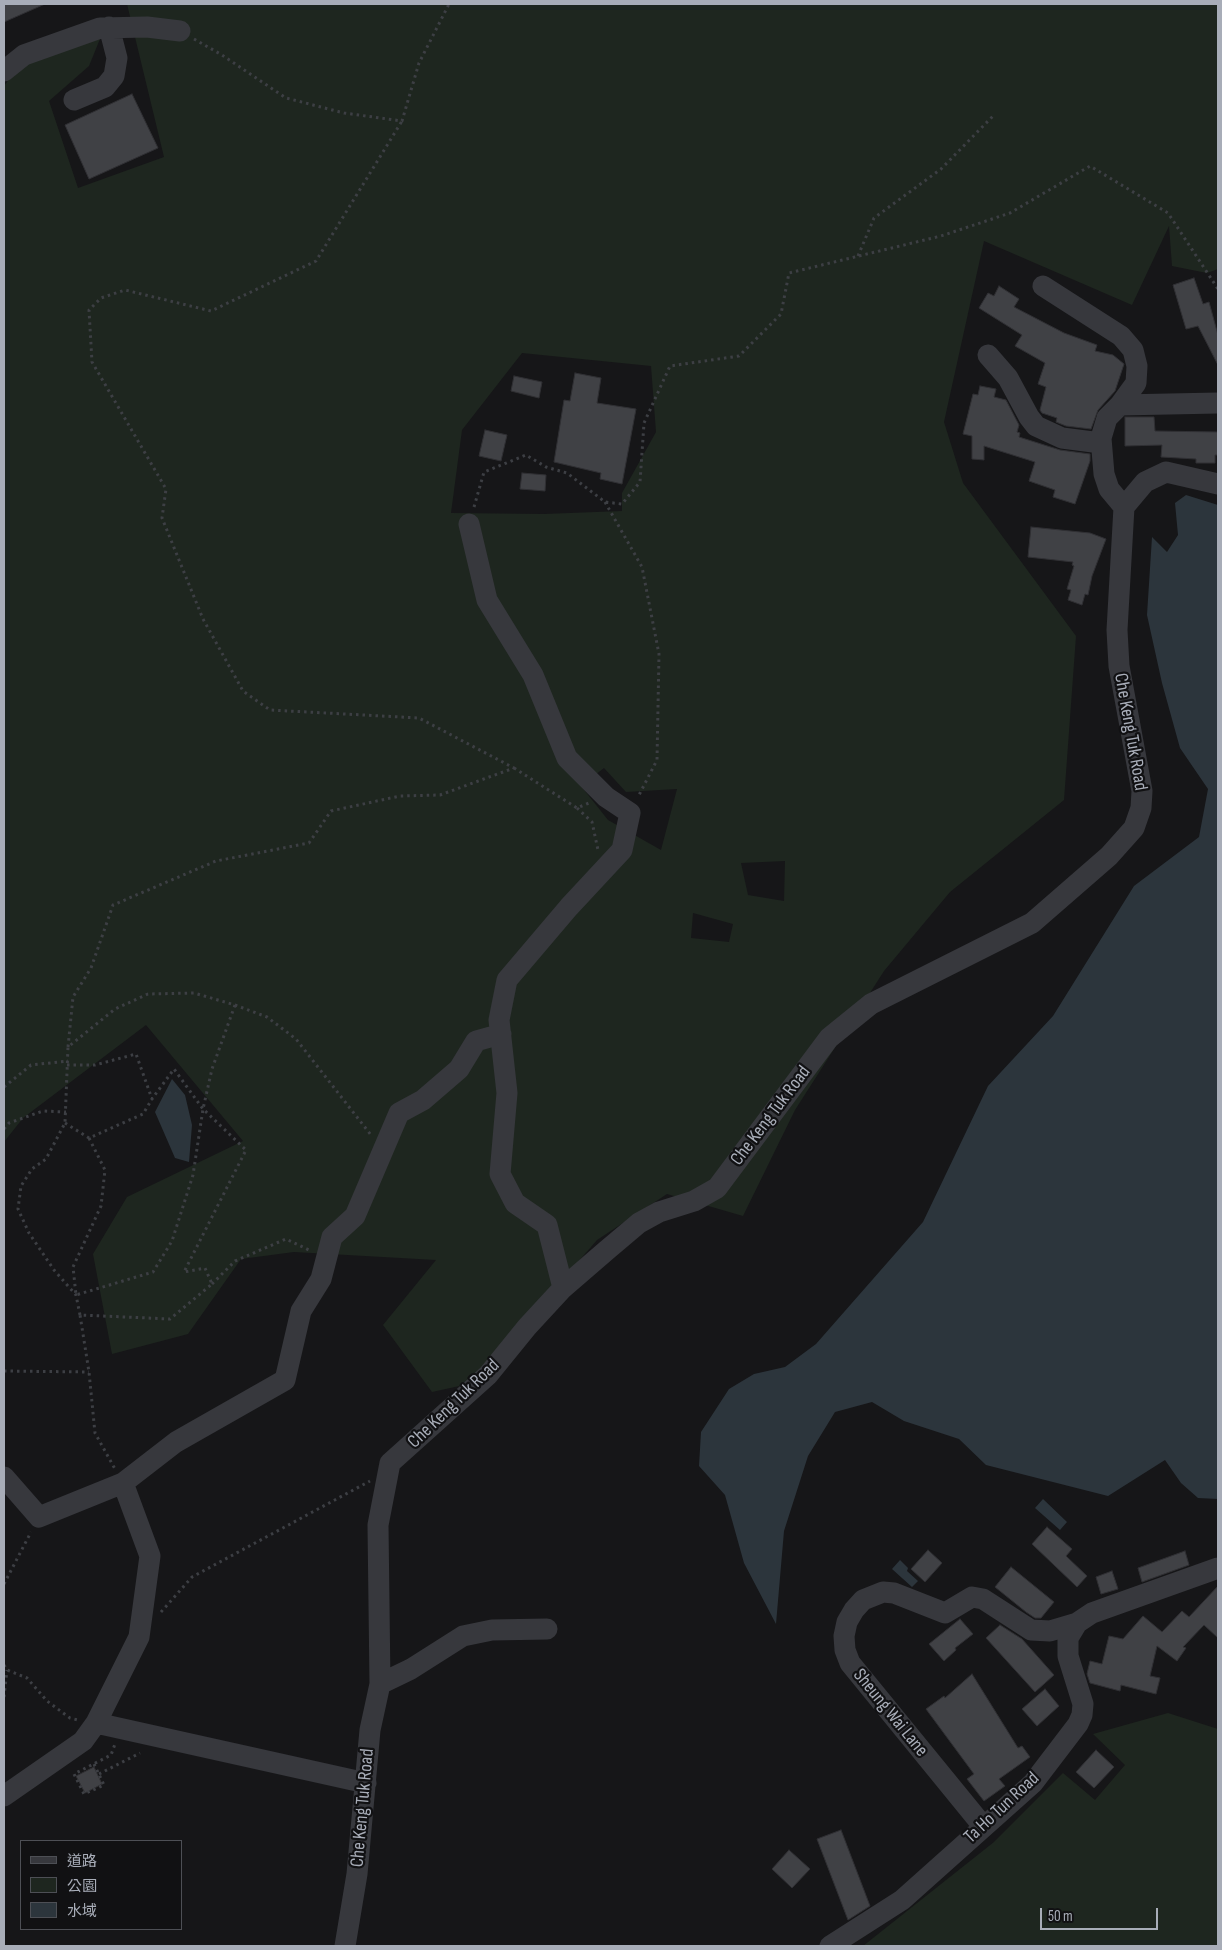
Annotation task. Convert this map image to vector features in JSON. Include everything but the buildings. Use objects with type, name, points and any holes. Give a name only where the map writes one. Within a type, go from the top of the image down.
[{"type":"street","points":[[4,71],[24,55],[109,27],[146,27],[180,31]]},
{"type":"street","points":[[74,100],[105,87],[114,76],[117,58],[109,27]]},
{"type":"street","points":[[1043,286],[1121,336],[1133,350],[1137,366],[1136,383],[1120,405],[1107,418],[1101,443],[1104,474],[1109,489],[1124,507],[1145,482],[1166,472],[1218,484]]},
{"type":"street","points":[[988,355],[1008,378],[1029,417],[1036,426],[1062,438],[1101,443]]},
{"type":"street","points":[[1120,405],[1218,403]]},
{"type":"street","name":"Che Keng Tuk Road","points":[[345,1946],[357,1874],[370,1730],[380,1684],[378,1525],[390,1463],[488,1375],[527,1327],[563,1288],[639,1223],[659,1212],[694,1200],[717,1188],[829,1038],[871,1004],[1032,923],[1109,856],[1134,828],[1141,808],[1142,791],[1119,666],[1117,630],[1119,564],[1124,507]]},
{"type":"street","points":[[469,524],[487,600],[533,675],[567,758],[606,797],[630,813],[622,850],[569,907],[508,980],[499,1020],[507,1093],[500,1174],[515,1203],[547,1225],[563,1288]]},
{"type":"street","points":[[4,1477],[39,1517],[123,1484],[176,1442],[285,1380],[301,1311],[321,1279],[332,1237],[354,1216],[398,1113],[423,1100],[459,1069],[476,1041],[501,1034]]},
{"type":"street","points":[[4,1796],[83,1741],[96,1723],[139,1637],[150,1556],[123,1484]]},
{"type":"street","points":[[1078,1623],[1092,1613],[1218,1568]]},
{"type":"street","name":"Sheung Wai Lane","points":[[983,1826],[850,1663],[844,1636],[847,1622],[854,1610],[864,1600],[883,1592],[904,1597],[945,1613],[972,1597],[982,1599],[1031,1630],[1050,1630],[1078,1623]]},
{"type":"street","name":"Ta Ho Tun Road","points":[[830,1946],[902,1900],[1033,1783],[1078,1724],[1083,1704],[1068,1656],[1068,1638],[1078,1623]]},
{"type":"street","points":[[380,1684],[411,1670],[463,1636],[492,1630],[547,1629]]},
{"type":"street","points":[[96,1723],[366,1783]]},
{"type":"path","points":[[449,4],[418,63],[402,121],[316,262],[211,310],[125,290],[101,298],[89,310],[92,362],[166,489],[162,518],[203,619],[243,692],[270,710],[418,718],[514,768],[577,808],[606,797]]},
{"type":"path","points":[[180,31],[222,55],[286,98],[344,113],[402,121]]},
{"type":"path","points":[[858,256],[874,218],[941,169],[994,116]]},
{"type":"path","points":[[605,502],[622,504],[640,482],[644,423],[670,366],[739,356],[781,314],[788,273],[941,236],[1010,213],[1090,166],[1168,213],[1218,289]]},
{"type":"path","points":[[469,524],[484,472],[526,455],[546,466],[567,473],[605,502],[642,567],[658,654],[657,760],[630,813]]},
{"type":"path","points":[[76,1295],[54,1270],[29,1233],[18,1209],[21,1186],[32,1169],[46,1159],[65,1123],[68,1048],[74,997],[91,968],[113,906],[216,861],[309,843],[331,811],[400,796],[440,795],[514,768]]},
{"type":"path","points":[[68,1048],[115,1010],[148,994],[194,992],[235,1005],[267,1017],[296,1039],[383,1149]]},
{"type":"path","points":[[76,1295],[153,1272],[172,1241],[193,1175],[203,1109],[212,1069],[235,1005]]},
{"type":"path","points":[[4,1087],[31,1065],[68,1063],[94,1065],[136,1054],[152,1099]]},
{"type":"path","points":[[88,1138],[143,1114],[174,1070],[203,1109],[246,1150],[184,1272],[205,1268],[212,1284]]},
{"type":"path","points":[[4,1130],[10,1123],[43,1111],[66,1112]]},
{"type":"path","points":[[65,1123],[88,1138],[105,1170],[101,1206],[74,1267],[76,1295],[89,1372],[95,1433],[123,1484]]},
{"type":"path","points":[[80,1315],[170,1319],[212,1284],[235,1261],[286,1239],[326,1259]]},
{"type":"path","points":[[4,1371],[89,1372]]},
{"type":"path","points":[[139,1637],[192,1577],[370,1481],[387,1479]]},
{"type":"path","points":[[4,1584],[39,1517]]},
{"type":"path","points":[[4,1665],[7,1670],[27,1678],[47,1701],[70,1718],[96,1723]]},
{"type":"path","points":[[4,1697],[7,1670]]},
{"type":"path","points":[[94,1764],[104,1785],[84,1794],[74,1774],[111,1755],[116,1742]]},
{"type":"path","points":[[99,1774],[140,1753]]},
{"type":"green space","points":[[127,4],[1218,4],[1218,269],[1207,273],[1172,266],[1169,226],[1132,305],[984,241],[944,422],[963,483],[1076,636],[1064,800],[950,892],[884,971],[795,1110],[743,1216],[667,1194],[597,1240],[473,1383],[432,1392],[383,1325],[436,1260],[294,1252],[241,1259],[188,1334],[112,1354],[93,1254],[127,1197],[243,1141],[146,1025],[23,1118],[4,1142],[4,86],[21,63],[102,34],[89,66],[49,101],[78,188],[164,157]],"holes":[[[522,353],[651,366],[656,432],[622,493],[622,511],[544,514],[451,513],[462,430]],[[604,768],[626,792],[677,789],[661,850],[608,820],[581,786]],[[785,861],[784,901],[748,895],[741,863]],[[693,913],[733,924],[729,942],[691,938]]]},
{"type":"green space","points":[[1168,1713],[1218,1729],[1218,1946],[863,1946],[994,1842],[1063,1773],[1095,1800],[1125,1765],[1093,1734]]},
{"type":"water","points":[[1186,495],[1218,505],[1218,1499],[1198,1498],[1181,1483],[1165,1460],[1108,1496],[986,1465],[959,1439],[904,1421],[872,1402],[835,1412],[808,1456],[784,1531],[776,1624],[744,1563],[725,1495],[699,1466],[701,1432],[729,1389],[754,1374],[785,1367],[816,1344],[923,1222],[988,1086],[1053,1016],[1134,886],[1199,837],[1208,789],[1180,748],[1162,683],[1147,615],[1152,537],[1167,552],[1178,535],[1175,503]]},
{"type":"water","points":[[172,1079],[185,1095],[192,1125],[189,1162],[175,1158],[155,1112]]},
{"type":"water","points":[[1043,1499],[1067,1522],[1060,1530],[1035,1508]]},
{"type":"water","points":[[900,1560],[908,1568],[907,1571],[918,1581],[912,1587],[892,1569]]}]
